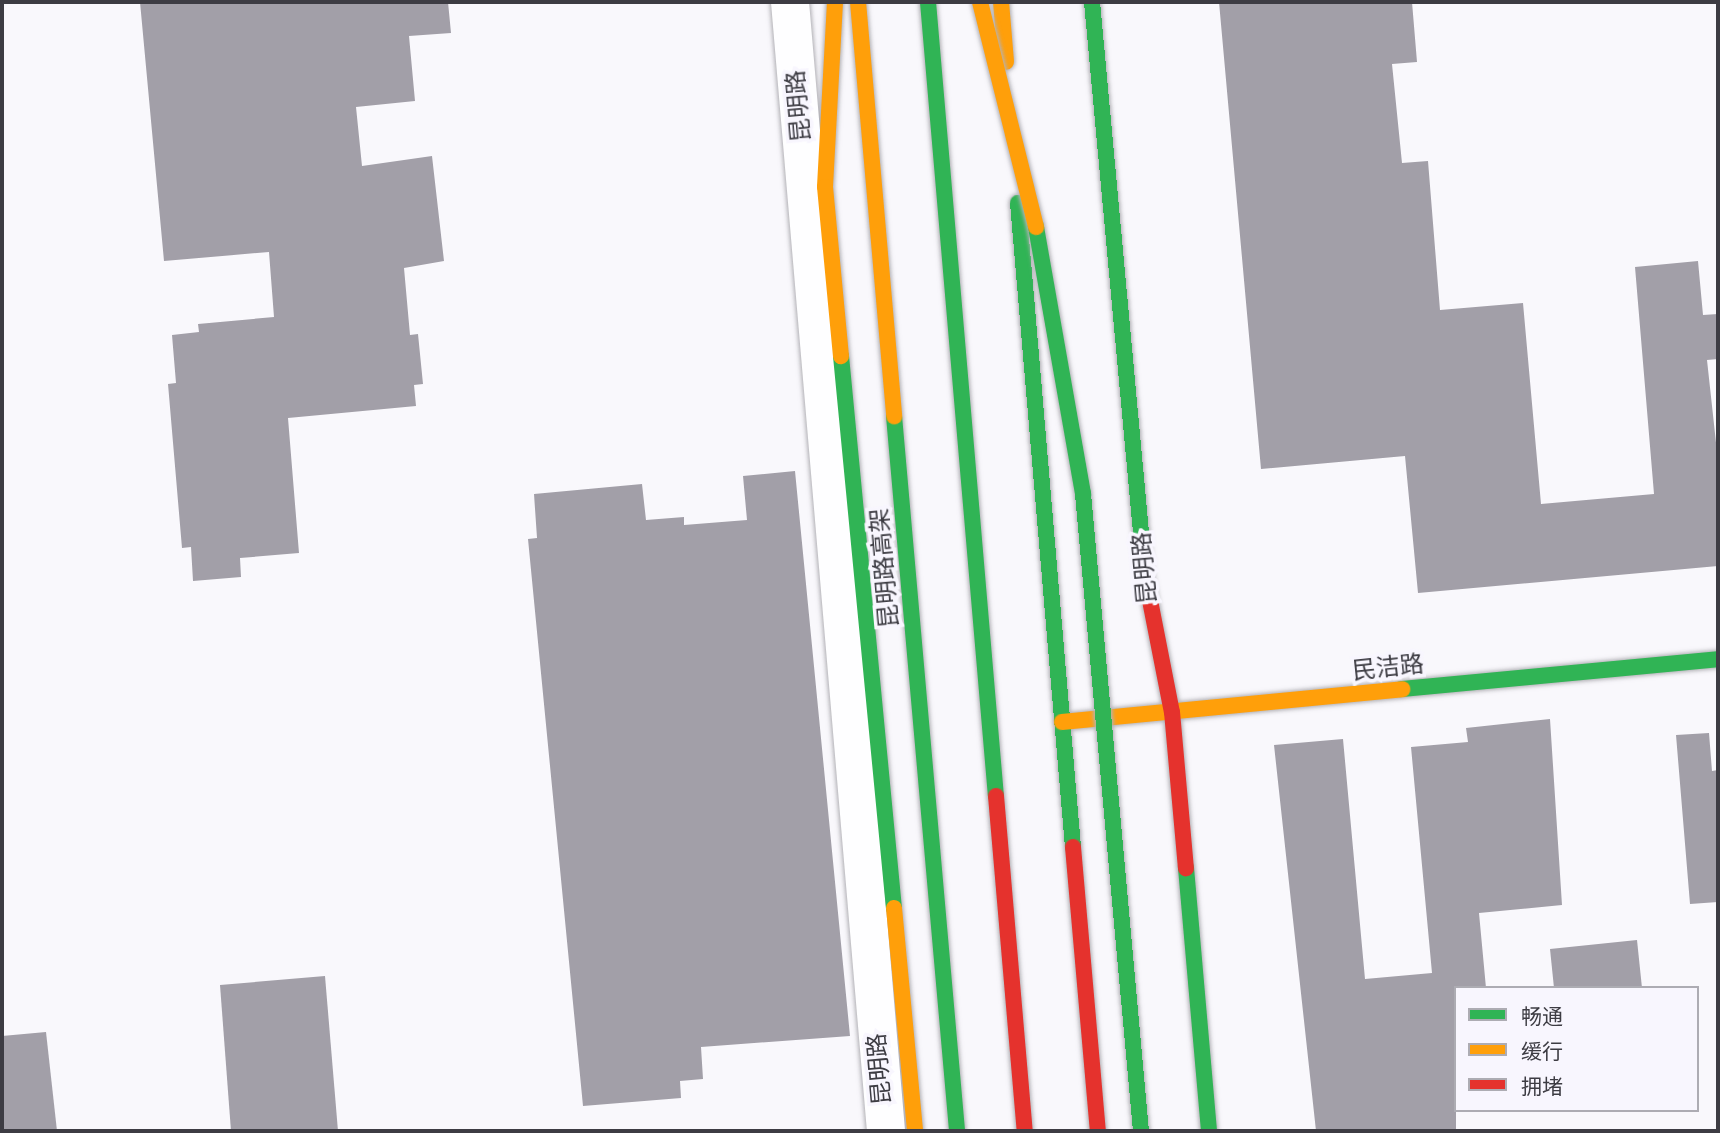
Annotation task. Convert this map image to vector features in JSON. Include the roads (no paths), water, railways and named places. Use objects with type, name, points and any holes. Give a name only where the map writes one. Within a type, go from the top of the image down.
[{"type":"main road","points":[[835,2],[825,187],[915,1131]]},
{"type":"main road","name":"昆明路高架","points":[[858,2],[957,1131]]},
{"type":"main road","points":[[928,2],[1024,1131]]},
{"type":"main road","points":[[980,2],[1044,261],[1079,468],[1141,1131]]},
{"type":"main road","points":[[1001,2],[1098,1131]]},
{"type":"main road","name":"昆明路","points":[[1092,2],[1149,615],[1172,712],[1209,1131]]},
{"type":"main road","name":"民洁路","points":[[1062,722],[1718,659]]},
{"type":"street","name":"昆明路","points":[[790,2],[886,1131]]}]
